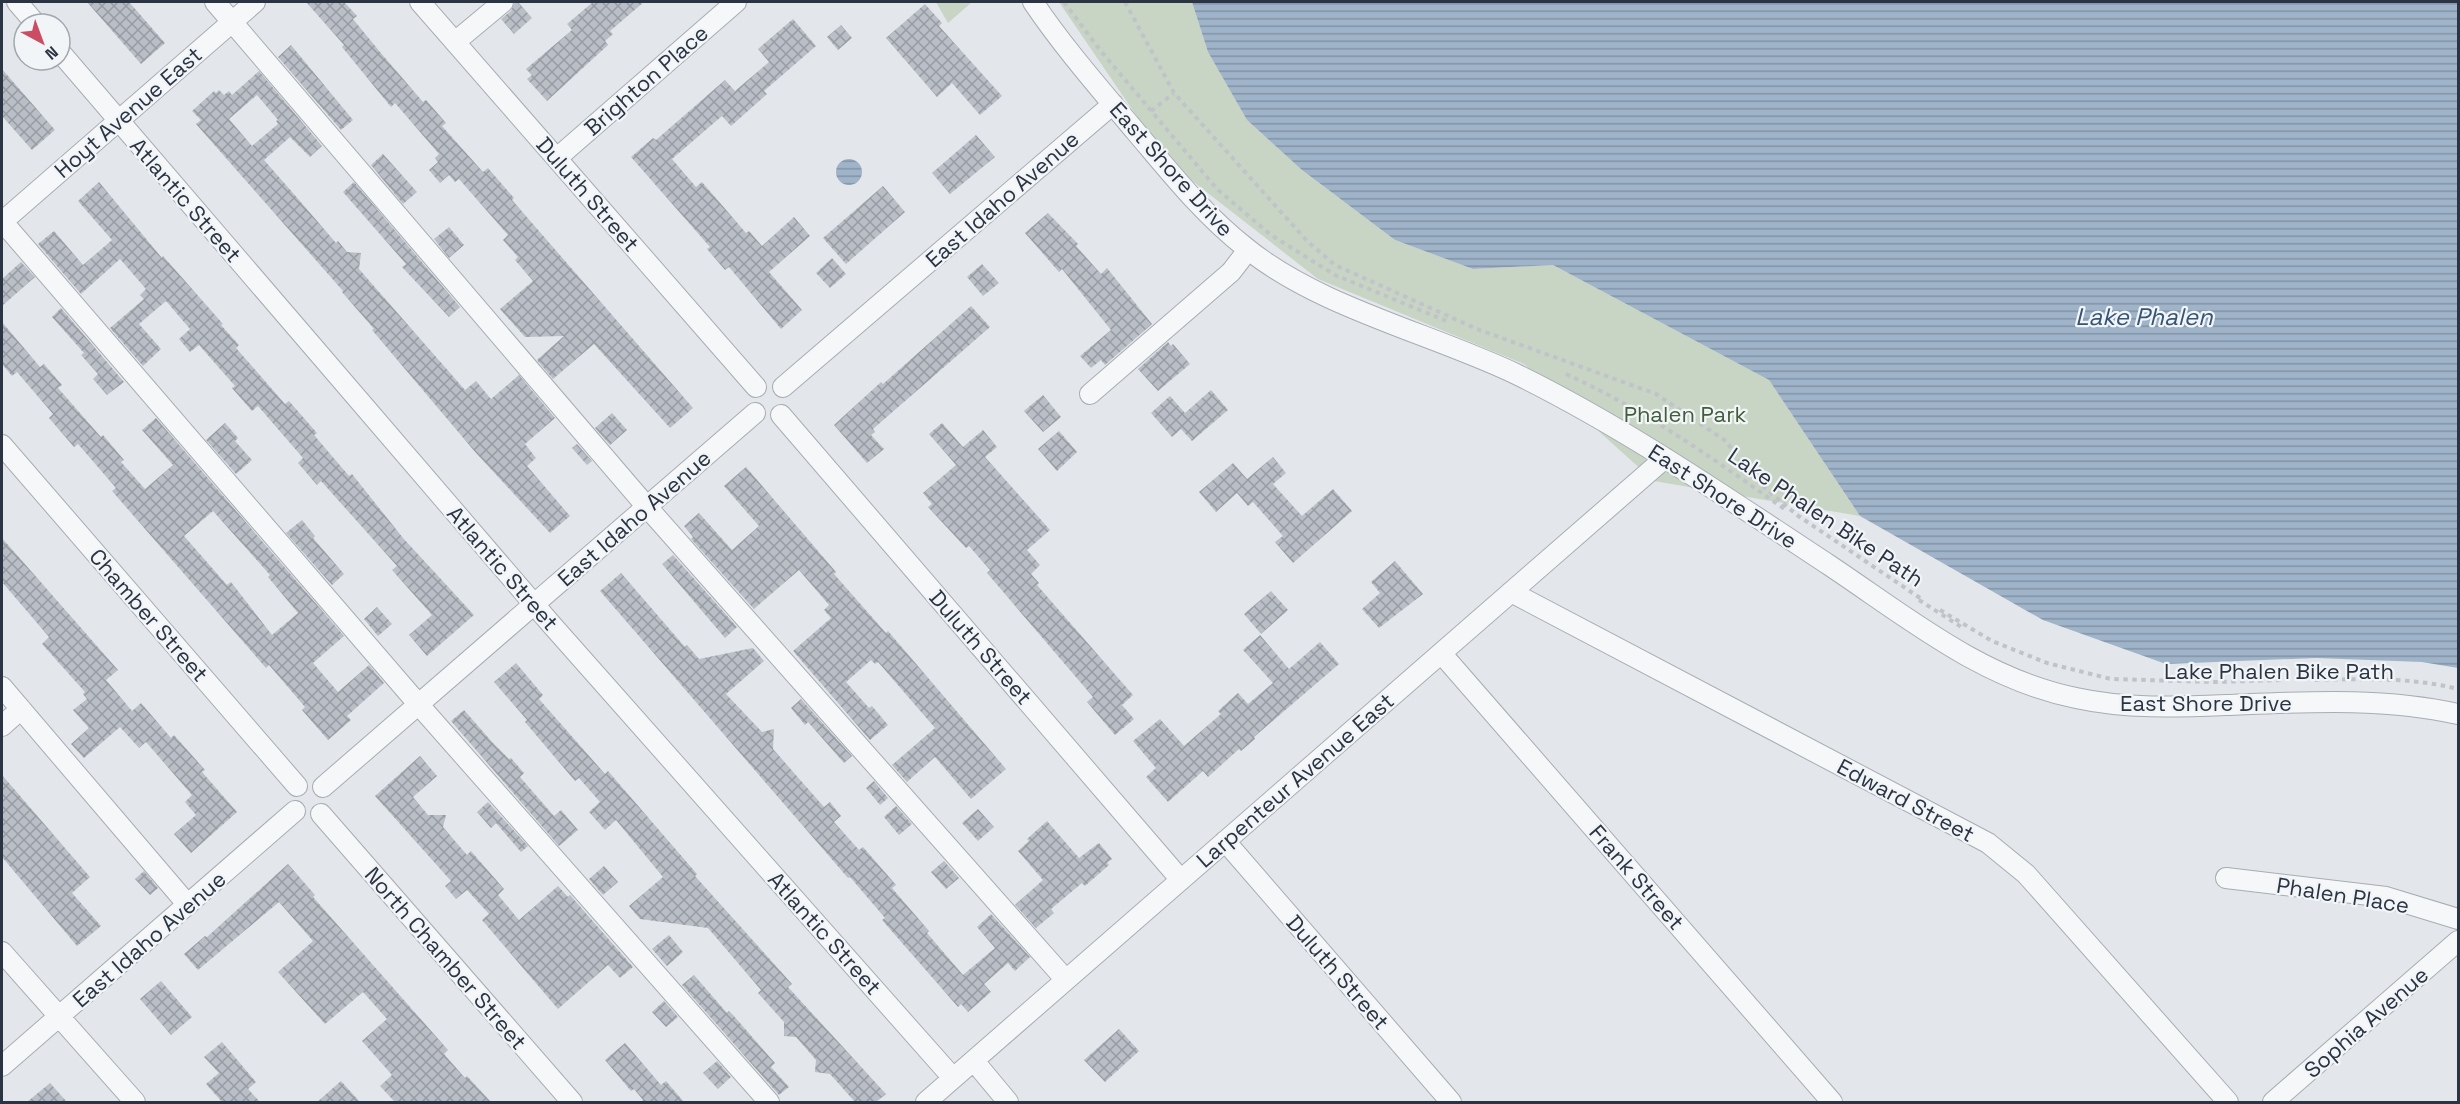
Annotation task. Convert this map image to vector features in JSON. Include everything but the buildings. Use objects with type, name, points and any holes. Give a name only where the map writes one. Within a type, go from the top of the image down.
[{"type":"street","points":[[216,2],[647,507],[1066,980]]},
{"type":"street","name":"Hoyt Avenue East","points":[[2,222],[255,2]]},
{"type":"street","name":"Duluth Street","points":[[420,2],[756,387]]},
{"type":"street","points":[[455,42],[503,2]]},
{"type":"street","name":"Brighton Place","points":[[557,158],[736,2]]},
{"type":"street","name":"East Shore Drive","points":[[1033,2],[1113,104],[1208,215],[1248,250],[1321,293],[1513,373],[1611,424],[1943,643],[1978,663],[2045,690],[2077,699],[2121,705],[2184,706],[2345,701],[2388,703],[2458,714]]},
{"type":"street","name":"Atlantic Street","points":[[72,66],[534,604],[953,1078]]},
{"type":"street","name":"East Idaho Avenue","points":[[783,387],[1113,104]]},
{"type":"street","points":[[2,222],[419,705],[769,1102]]},
{"type":"street","points":[[1090,394],[1222,280],[1248,250]]},
{"type":"street","points":[[772,382],[783,387],[788,398],[781,415],[765,419],[755,413],[750,402],[756,387],[772,382]]},
{"type":"street","name":"East Idaho Avenue","points":[[323,787],[755,413]]},
{"type":"street","name":"Duluth Street","points":[[781,415],[1181,880]]},
{"type":"street","name":"Chamber Street","points":[[2,445],[297,786]]},
{"type":"street","name":"Larpenteur Avenue East","points":[[926,1102],[1665,458]]},
{"type":"street","name":"Edward Street","points":[[1511,592],[1988,843],[2026,874],[2228,1102]]},
{"type":"street","name":"Frank Street","points":[[1441,653],[1832,1102]]},
{"type":"street","points":[[2,687],[188,905]]},
{"type":"street","points":[[2,726],[21,710]]},
{"type":"street","points":[[313,781],[323,787],[328,797],[321,814],[305,818],[295,811],[291,801],[293,790],[297,786],[313,781]]},
{"type":"street","name":"East Idaho Avenue","points":[[2,1066],[295,811]]},
{"type":"street","name":"North Chamber Street","points":[[321,814],[572,1102]]},
{"type":"street","name":"Duluth Street","points":[[1225,841],[1451,1102]]},
{"type":"street","name":"Phalen Place","points":[[2226,878],[2386,897],[2458,919]]},
{"type":"street","name":"Sophia Avenue","points":[[2273,1102],[2458,941]]},
{"type":"street","points":[[2,952],[135,1102]]},
{"type":"street","points":[[974,1061],[1008,1102]]},
{"type":"path","points":[[1064,2],[1100,50],[1217,189],[1271,236],[1335,275],[1483,337]]},
{"type":"path","points":[[1125,2],[1174,93],[1308,242],[1335,265],[1477,329],[1656,394],[1726,441],[1751,476],[1797,515],[1916,595],[1992,642],[2048,663],[2111,679],[2215,682],[2286,680]]},
{"type":"path","points":[[1151,111],[1174,93]]},
{"type":"path","name":"Lake Phalen Bike Path","points":[[1558,371],[1640,411],[1682,437],[1862,563],[1972,633],[2001,650],[2073,676]]},
{"type":"path","points":[[2310,680],[2381,678],[2440,684],[2458,691]]},
{"type":"path","name":"Lake Phalen Bike Path","points":[[2314,685],[2379,686]]},
{"type":"path","name":"Lake Phalen Bike Path","points":[[2194,688],[2281,686]]},
{"type":"path","name":"Lake Phalen Bike Path","points":[[2414,688],[2458,691]]},
{"type":"green space","points":[[936,2],[972,2],[948,23]]},
{"type":"green space","name":"Phalen Park","points":[[1059,2],[1192,2],[1208,52],[1247,120],[1302,170],[1395,240],[1473,269],[1553,265],[1769,380],[1860,516],[1654,481],[1524,364],[1318,279],[1168,162]]},
{"type":"water","name":"Lake Phalen","points":[[1192,2],[2458,2],[2458,668],[2422,662],[2316,658],[2166,664],[2043,620],[1860,516],[1769,380],[1553,265],[1473,269],[1395,240],[1302,170],[1247,120],[1208,52]]},
{"type":"water","points":[[849,159],[858,163],[862,172],[858,181],[849,185],[840,181],[836,172],[840,163]]}]
